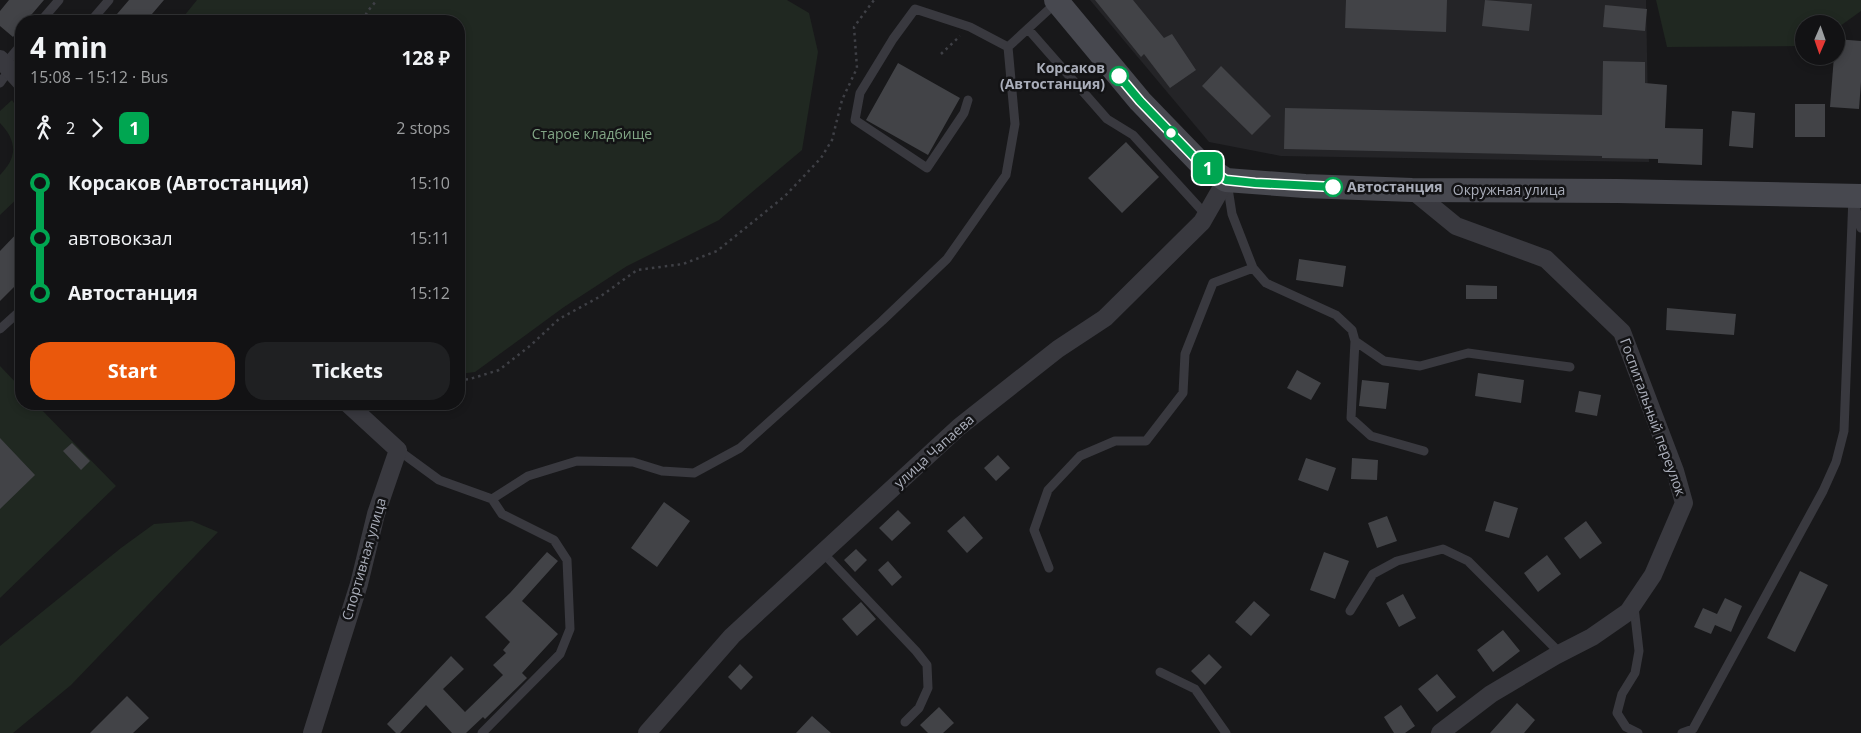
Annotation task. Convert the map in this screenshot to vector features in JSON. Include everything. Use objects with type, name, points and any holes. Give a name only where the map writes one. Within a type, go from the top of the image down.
[{"type":"main road","name":"Окружная улица","points":[[1057,1],[1153,115],[1199,162],[1226,180],[1305,186],[1412,190],[1608,190],[1857,196]]},
{"type":"street","name":"улица Чапаева","points":[[647,733],[732,636],[959,427],[1058,349],[1105,318],[1202,222],[1226,180]]},
{"type":"street","name":"Госпитальный переулок","points":[[1412,190],[1456,226],[1546,259],[1622,332],[1674,471],[1684,503],[1653,575],[1628,612],[1592,637],[1560,653],[1491,694],[1440,733]]},
{"type":"street","points":[[355,410],[398,450]]},
{"type":"street","name":"Спортивная улица","points":[[312,733],[359,584],[376,514],[398,450]]},
{"type":"lane","points":[[46,15],[59,0]]},
{"type":"lane","points":[[96,15],[110,0]]},
{"type":"lane","points":[[1008,48],[1057,1]]},
{"type":"lane","points":[[968,100],[964,113],[927,168],[855,120],[860,93],[893,39],[916,9],[970,27],[1008,48]]},
{"type":"lane","points":[[1028,29],[1107,119],[1133,135],[1206,215]]},
{"type":"lane","points":[[492,499],[528,476],[577,460],[632,462],[662,471],[694,473],[740,448],[947,259],[1006,175],[1015,124],[1008,48]]},
{"type":"lane","points":[[7,72],[15,57]]},
{"type":"lane","points":[[1226,180],[1232,214],[1254,268],[1266,283],[1336,315],[1352,330],[1355,342],[1351,418],[1371,436],[1424,451]]},
{"type":"lane","points":[[1857,196],[1861,228]]},
{"type":"lane","points":[[1682,733],[1693,729],[1706,708],[1740,642],[1793,549],[1836,462],[1844,431],[1857,196]]},
{"type":"lane","points":[[1048,568],[1034,530],[1048,490],[1080,456],[1114,441],[1146,441],[1184,393],[1185,354],[1214,283],[1254,268]]},
{"type":"lane","points":[[0,329],[15,315]]},
{"type":"lane","points":[[1355,342],[1384,361],[1420,366],[1468,353],[1570,367]]},
{"type":"lane","points":[[398,450],[439,480],[492,499],[502,514],[554,540],[567,560],[570,629],[560,654],[482,733]]},
{"type":"lane","points":[[1350,611],[1373,574],[1397,561],[1443,549],[1468,561],[1560,653]]},
{"type":"lane","points":[[823,553],[916,651],[927,666],[928,688],[919,708],[905,722]]},
{"type":"lane","points":[[1634,604],[1639,651],[1636,673],[1622,694],[1617,713],[1626,727],[1638,733]]},
{"type":"lane","points":[[1160,672],[1196,689],[1226,733]]},
{"type":"path","points":[[366,15],[377,0]]},
{"type":"path","points":[[465,379],[499,370],[531,345],[559,319],[601,296],[637,270],[683,264],[717,251],[785,196],[821,158],[832,140],[842,100],[857,68],[854,27],[874,0]]},
{"type":"path","points":[[940,54],[970,27]]},
{"type":"shaded area","points":[[1090,0],[1646,0],[1649,162],[1281,156],[1209,142]]},
{"type":"green space","name":"Старое кладбище","points":[[197,0],[787,0],[809,13],[818,52],[802,150],[719,220],[627,266],[564,307],[475,372],[465,373],[465,15],[185,15]]},
{"type":"green space","points":[[1656,0],[1861,0],[1861,11],[1845,23],[1845,15],[1795,15],[1795,46],[1667,47]]},
{"type":"green space","points":[[12,100],[15,105],[15,201],[0,215],[0,175],[10,162],[13,149],[10,136],[0,123],[0,111]]},
{"type":"green space","points":[[0,366],[15,382],[15,410],[42,410],[116,486],[0,598]]},
{"type":"green space","points":[[192,521],[218,532],[71,685],[13,733],[0,733],[0,646],[121,548],[154,524]]},
{"type":"building","points":[[9,0],[44,0],[31,15],[15,15],[15,34],[13,37],[0,26],[0,11]]},
{"type":"building","points":[[129,0],[164,0],[151,15],[116,15]]},
{"type":"building","points":[[1095,0],[1133,0],[1164,38],[1172,34],[1196,70],[1170,88],[1144,54],[1141,57]]},
{"type":"building","points":[[1346,0],[1447,0],[1446,32],[1345,28]]},
{"type":"building","points":[[1485,0],[1532,4],[1529,31],[1482,26]]},
{"type":"building","points":[[1605,5],[1647,9],[1645,31],[1603,27]]},
{"type":"building","points":[[1845,40],[1861,41],[1859,109],[1830,107],[1833,65],[1845,65]]},
{"type":"building","points":[[1603,61],[1645,62],[1645,83],[1667,85],[1665,128],[1703,129],[1702,165],[1658,163],[1658,159],[1602,158],[1602,156],[1284,149],[1285,108],[1602,115]]},
{"type":"building","points":[[898,63],[960,98],[928,155],[866,120]]},
{"type":"building","points":[[1221,66],[1271,116],[1252,135],[1202,86]]},
{"type":"building","points":[[1795,104],[1825,104],[1825,137],[1795,137]]},
{"type":"building","points":[[1732,111],[1755,113],[1753,148],[1729,146]]},
{"type":"building","points":[[1126,142],[1159,177],[1122,213],[1088,178]]},
{"type":"building","points":[[15,235],[15,286],[0,301],[0,251]]},
{"type":"building","points":[[1299,259],[1346,266],[1343,287],[1296,280]]},
{"type":"building","points":[[1466,285],[1497,286],[1497,299],[1466,299]]},
{"type":"building","points":[[1667,308],[1736,314],[1734,335],[1666,330]]},
{"type":"building","points":[[1297,370],[1321,383],[1311,400],[1287,388]]},
{"type":"building","points":[[1478,373],[1524,380],[1521,403],[1475,396]]},
{"type":"building","points":[[1362,380],[1389,383],[1386,409],[1359,406]]},
{"type":"building","points":[[1579,391],[1601,395],[1597,416],[1575,412]]},
{"type":"building","points":[[0,438],[35,475],[0,509]]},
{"type":"building","points":[[72,443],[90,461],[81,470],[63,451]]},
{"type":"building","points":[[998,455],[1010,468],[996,481],[984,468]]},
{"type":"building","points":[[1306,458],[1336,468],[1328,491],[1298,480]]},
{"type":"building","points":[[1352,458],[1378,460],[1377,480],[1351,479]]},
{"type":"building","points":[[1494,501],[1518,508],[1509,538],[1485,531]]},
{"type":"building","points":[[664,502],[690,521],[657,567],[631,548]]},
{"type":"building","points":[[898,510],[911,523],[892,541],[879,528]]},
{"type":"building","points":[[964,516],[983,538],[967,553],[947,531]]},
{"type":"building","points":[[1387,516],[1397,541],[1377,548],[1368,523]]},
{"type":"building","points":[[1586,521],[1602,543],[1580,559],[1564,538]]},
{"type":"building","points":[[856,549],[867,560],[855,572],[844,560]]},
{"type":"building","points":[[547,552],[558,561],[522,601],[558,634],[522,673],[527,678],[485,719],[483,717],[466,733],[452,733],[426,705],[400,733],[396,733],[387,724],[451,656],[464,669],[443,689],[465,712],[503,675],[493,665],[506,653],[503,650],[510,642],[485,617],[510,593]]},
{"type":"building","points":[[1324,552],[1349,561],[1335,599],[1310,590]]},
{"type":"building","points":[[1547,555],[1561,574],[1538,592],[1524,573]]},
{"type":"building","points":[[888,561],[902,577],[892,586],[878,570]]},
{"type":"building","points":[[1800,571],[1828,585],[1795,652],[1767,638]]},
{"type":"building","points":[[1403,594],[1416,618],[1399,627],[1386,603]]},
{"type":"building","points":[[1725,598],[1742,606],[1731,632],[1715,625],[1711,634],[1694,627],[1703,608],[1717,614]]},
{"type":"building","points":[[1254,601],[1270,615],[1251,636],[1235,622]]},
{"type":"building","points":[[861,602],[876,619],[857,636],[842,619]]},
{"type":"building","points":[[1503,630],[1520,651],[1493,672],[1477,650]]},
{"type":"building","points":[[1209,654],[1222,667],[1205,685],[1191,671]]},
{"type":"building","points":[[740,664],[753,677],[741,690],[728,677]]},
{"type":"building","points":[[1437,674],[1456,697],[1437,712],[1418,689]]},
{"type":"building","points":[[127,696],[149,718],[133,733],[90,733]]},
{"type":"building","points":[[1517,703],[1535,720],[1524,733],[1490,733]]},
{"type":"building","points":[[1401,705],[1415,726],[1405,733],[1394,733],[1384,717]]},
{"type":"building","points":[[939,707],[954,723],[943,733],[928,733],[920,725]]},
{"type":"building","points":[[812,716],[831,733],[796,733]]},
{"type":"bus line","name":"1","points":[[1119,76],[1140,101],[1199,162],[1226,180],[1333,187]]},
{"type":"place","name":"Корсаков (Автостанция)","points":[[1119,76]]},
{"type":"place","name":"Автостанция","points":[[1333,187]]}]
